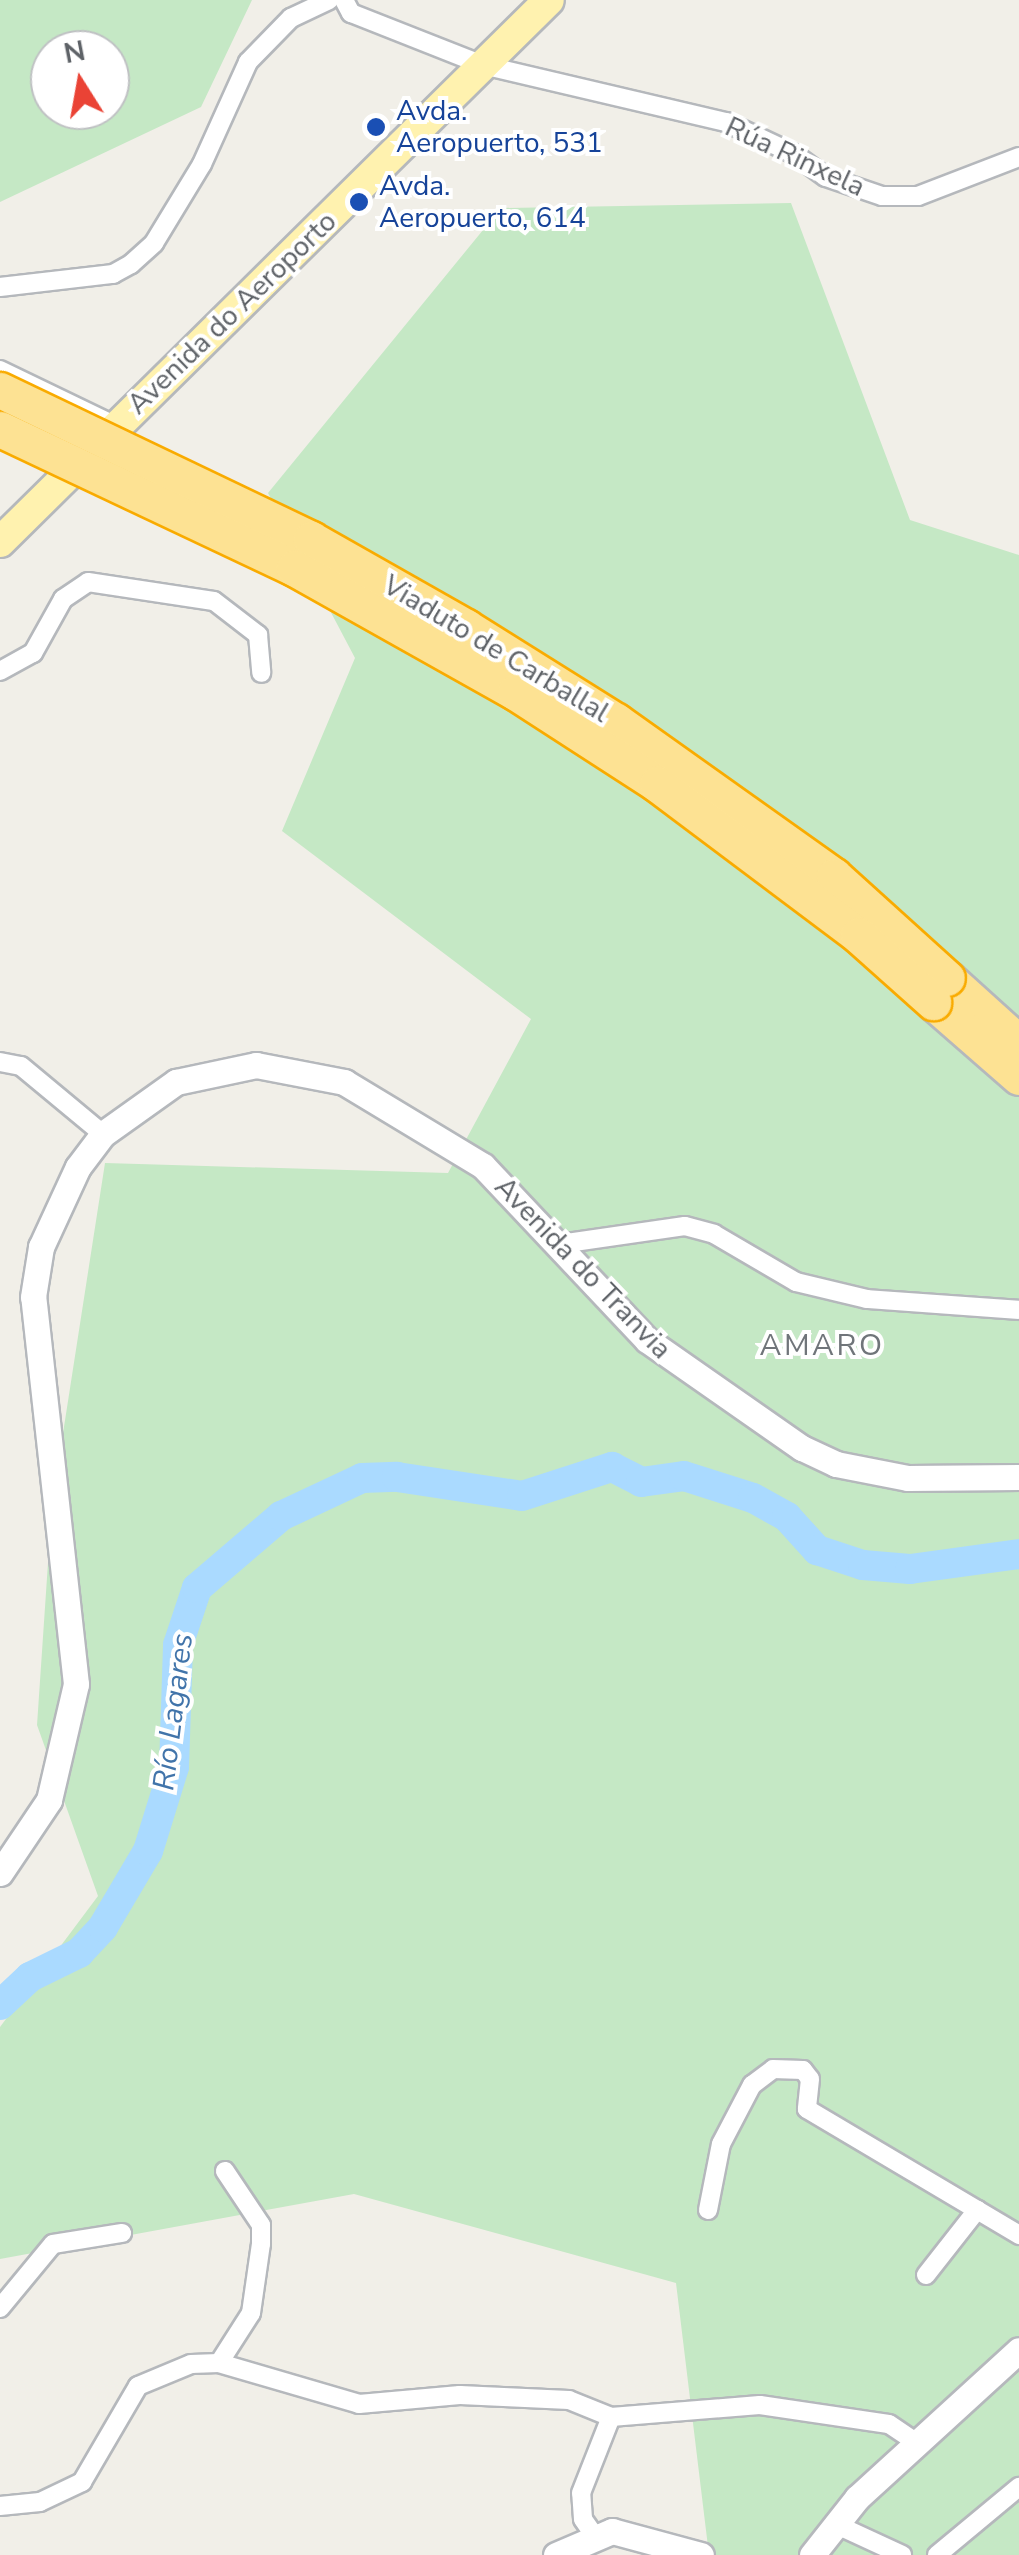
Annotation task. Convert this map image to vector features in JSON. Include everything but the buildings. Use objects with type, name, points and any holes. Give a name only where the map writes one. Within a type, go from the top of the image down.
[{"type":"highway","name":"Viaduto de Carballal","points":[[0,390],[311,539],[466,627],[616,722],[834,876],[940,990]]},
{"type":"highway","name":"Viaduto de Carballal","points":[[0,429],[294,568],[516,692],[672,796],[858,935],[940,990]]},
{"type":"highway","points":[[940,990],[1019,1043]]},
{"type":"highway","points":[[940,990],[1019,1077]]},
{"type":"main road","name":"Avenida do Aeroporto","points":[[0,542],[549,0]]},
{"type":"main road","name":"Avenida do Tranvia","points":[[0,1874],[49,1800],[72,1718],[72,1646],[33,1296],[41,1246],[58,1204],[103,1134],[156,1091],[196,1075],[256,1065],[307,1070],[384,1102],[483,1166],[647,1340],[802,1448],[836,1464],[908,1478],[1019,1477]]},
{"type":"main road","points":[[812,2555],[835,2524],[916,2442],[1019,2350]]},
{"type":"main road","points":[[556,2555],[594,2534],[642,2535],[701,2555]]},
{"type":"street","name":"Rúa Rinxela","points":[[340,1],[351,14],[483,66],[726,122],[794,154],[826,178],[882,196],[918,196],[1019,157]]},
{"type":"street","points":[[0,288],[112,274],[130,264],[154,242],[202,164],[248,62],[291,18],[340,1]]},
{"type":"street","points":[[0,370],[116,426]]},
{"type":"street","points":[[0,670],[33,653],[63,599],[88,582],[214,601],[258,636],[262,673]]},
{"type":"street","points":[[0,1062],[21,1066],[103,1134]]},
{"type":"street","points":[[560,1244],[686,1226],[714,1234],[796,1282],[867,1300],[1019,1310]]},
{"type":"street","points":[[708,2210],[721,2144],[752,2085],[773,2069],[803,2070],[810,2079],[806,2108],[1019,2234]]},
{"type":"street","points":[[218,2363],[251,2313],[261,2244],[261,2226],[225,2170]]},
{"type":"street","points":[[926,2275],[977,2210]]},
{"type":"street","points":[[0,2308],[53,2244],[122,2233]]},
{"type":"street","points":[[0,2506],[68,2492],[108,2446],[138,2386],[170,2369],[218,2363],[359,2404],[460,2395],[569,2400],[611,2417],[760,2404],[890,2424],[916,2442]]},
{"type":"street","points":[[594,2534],[583,2519],[581,2493],[611,2417]]},
{"type":"street","points":[[937,2555],[1019,2487]]},
{"type":"street","points":[[835,2524],[902,2555]]},
{"type":"green space","points":[[0,0],[252,0],[201,107],[0,202]]},
{"type":"green space","points":[[791,203],[910,520],[1019,555],[1019,2555],[709,2555],[676,2283],[354,2194],[0,2259],[0,2027],[98,1896],[37,1725],[52,1504],[105,1163],[448,1173],[531,1019],[282,831],[355,658],[268,493],[501,208]]},
{"type":"waterway","name":"Río Lagares","points":[[0,2005],[30,1977],[79,1953],[103,1927],[148,1851],[174,1767],[178,1645],[197,1588],[281,1516],[362,1478],[397,1477],[522,1496],[612,1467],[641,1482],[684,1476],[753,1498],[787,1517],[817,1550],[863,1565],[910,1569],[1019,1554]]},
{"type":"place","name":"Avda. Aeropuerto, 531","points":[[376,127]]},
{"type":"place","name":"Avda. Aeropuerto, 614","points":[[359,202]]},
{"type":"district","name":"AMARO","points":[[822,1346]]}]
